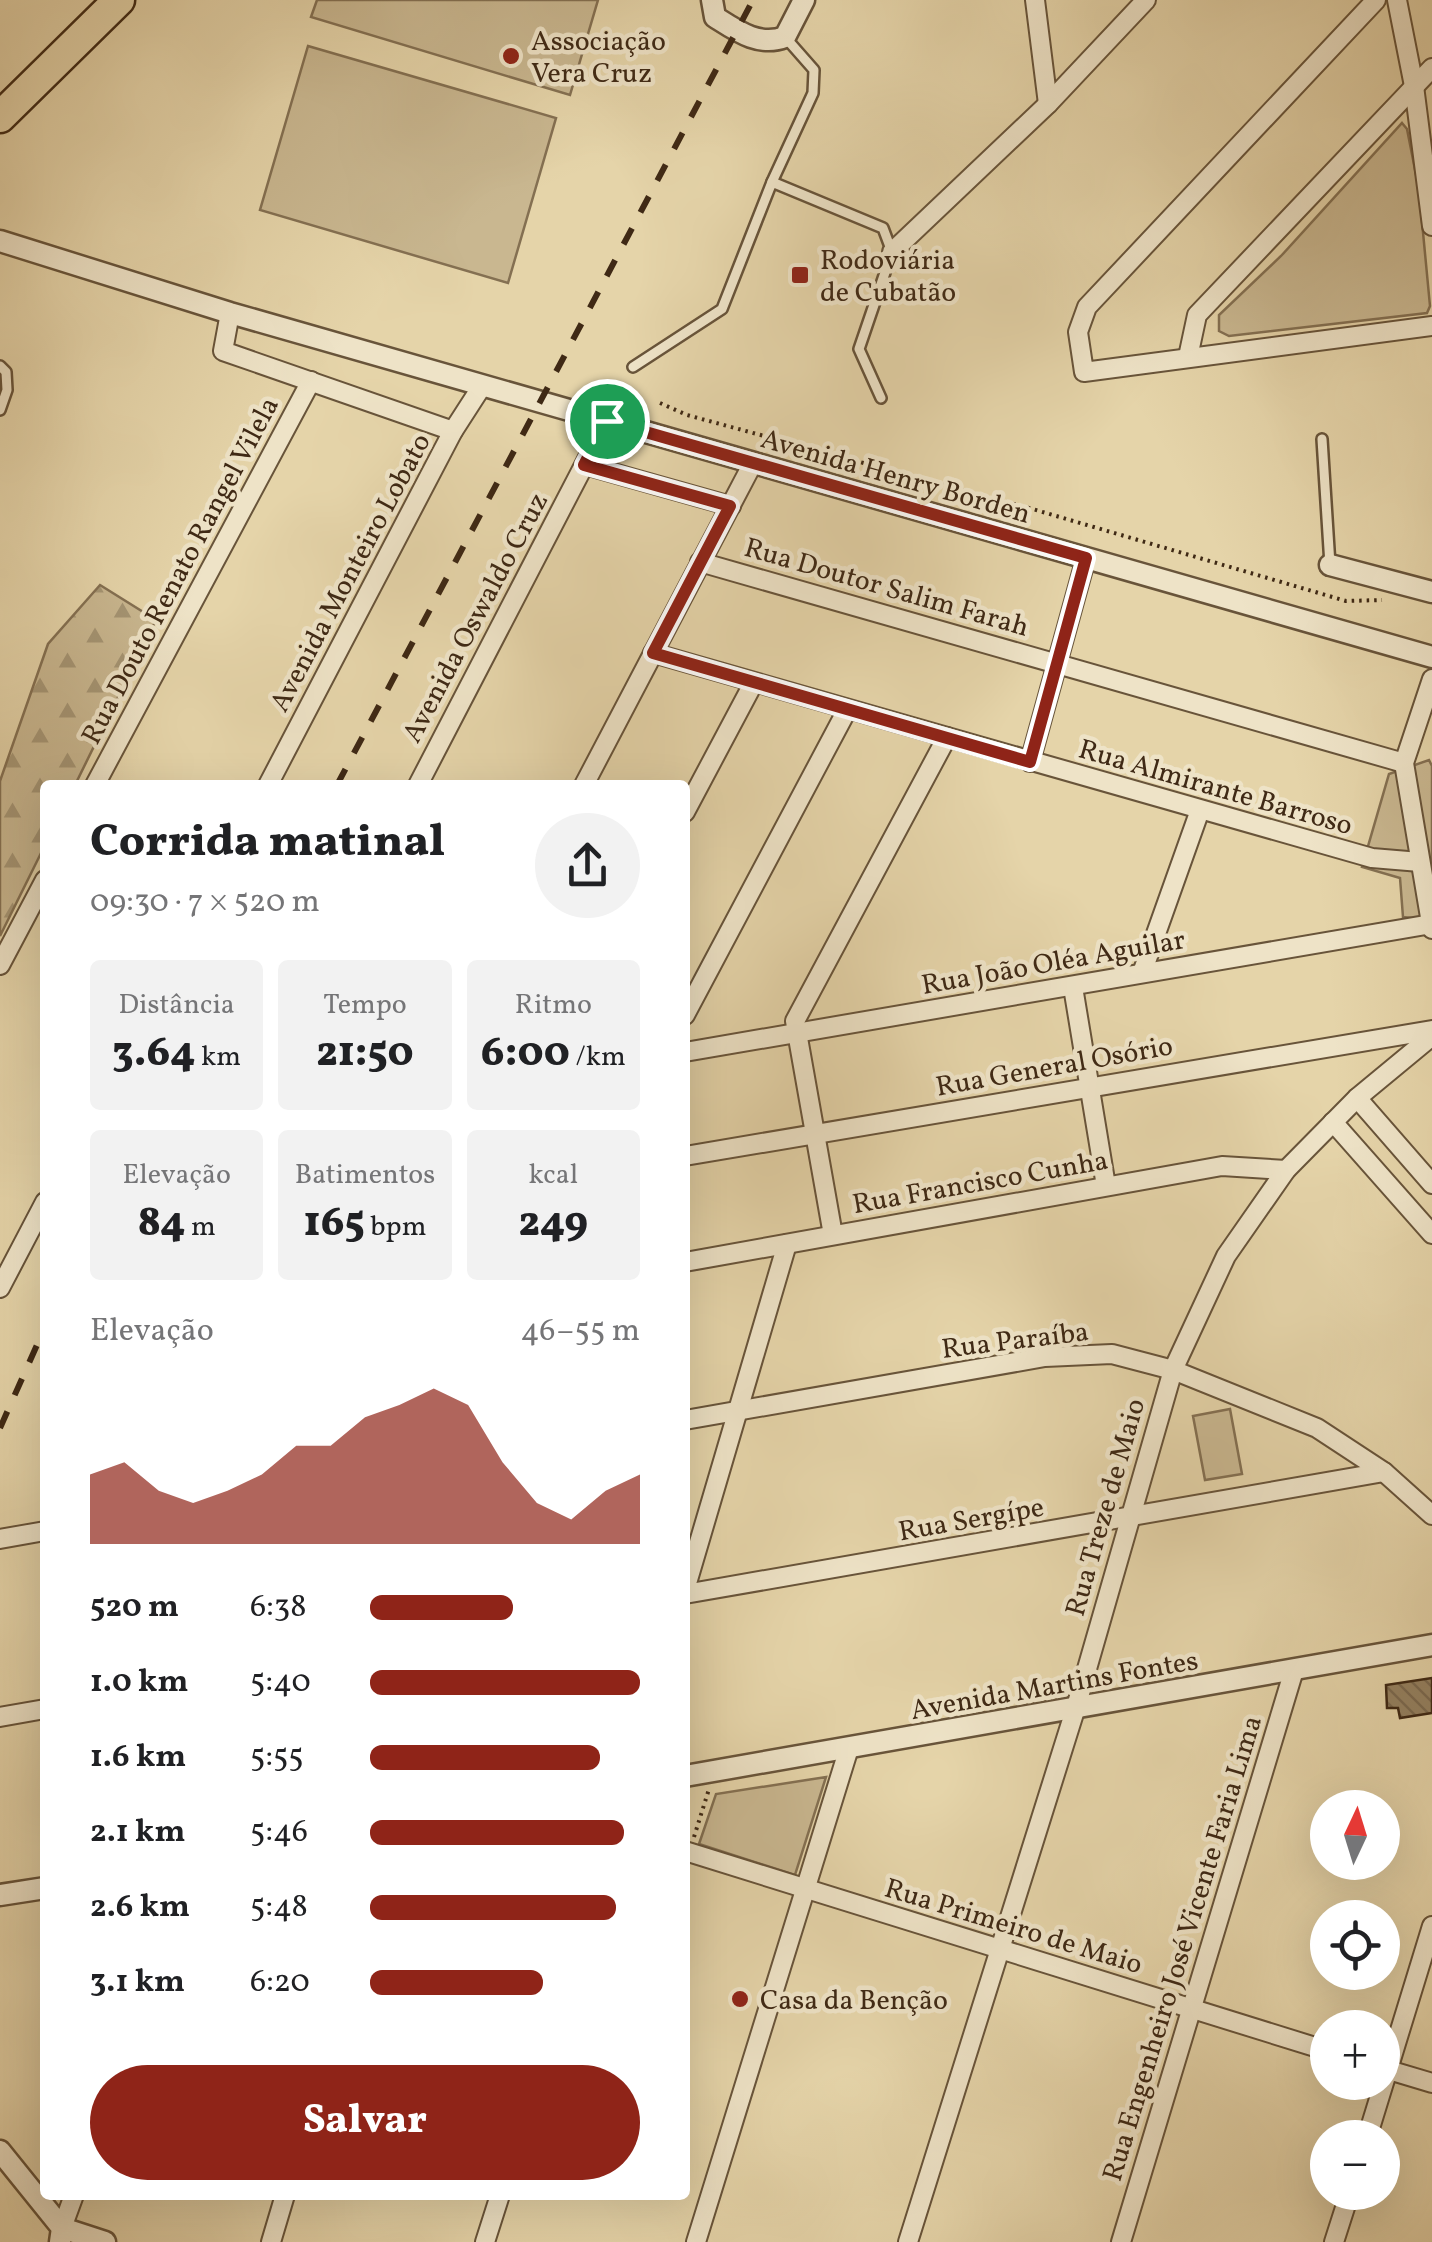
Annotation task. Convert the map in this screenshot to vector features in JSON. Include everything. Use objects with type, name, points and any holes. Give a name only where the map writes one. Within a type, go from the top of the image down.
[{"type":"highway","points":[[0,117],[118,0]]},
{"type":"street","points":[[712,0],[715,17],[737,31],[772,42],[785,37],[804,0]]},
{"type":"street","points":[[1035,0],[1048,104]]},
{"type":"street","points":[[892,252],[1048,104],[1146,0]]},
{"type":"street","points":[[1376,0],[1087,306],[1078,332],[1084,372],[1432,326]]},
{"type":"street","points":[[1397,0],[1414,86],[1432,226]]},
{"type":"street","points":[[1188,358],[1197,316],[1432,68]]},
{"type":"street","name":"Avenida Henry Borden","points":[[0,241],[230,313],[1432,657]]},
{"type":"street","points":[[230,313],[223,351],[453,431]]},
{"type":"street","name":"Rua Douto Renato Rangel Vilela","points":[[98,780],[310,381]]},
{"type":"street","name":"Avenida Monteiro Lobato","points":[[271,780],[453,431],[482,386]]},
{"type":"street","name":"Avenida Oswaldo Cruz","points":[[421,780],[607,421]]},
{"type":"street","points":[[587,780],[753,463]]},
{"type":"street","points":[[584,465],[730,506]]},
{"type":"street","points":[[1030,762],[1086,558]]},
{"type":"street","name":"Rua Doutor Salim Farah","points":[[700,562],[1404,762]]},
{"type":"street","points":[[1330,564],[1432,592]]},
{"type":"street","name":"Rua Almirante Barroso","points":[[653,653],[1372,858],[1420,862]]},
{"type":"street","points":[[1431,926],[1404,762],[1432,679]]},
{"type":"street","points":[[690,803],[753,684]]},
{"type":"street","points":[[690,1007],[847,710]]},
{"type":"street","points":[[833,1235],[795,1021],[947,737]]},
{"type":"street","points":[[1142,973],[1200,810]]},
{"type":"street","points":[[0,965],[40,889]]},
{"type":"street","name":"Rua João Oléa Aguilar","points":[[690,1051],[1431,926]]},
{"type":"street","points":[[1073,987],[1106,1186]]},
{"type":"street","name":"Rua General Osório","points":[[690,1155],[1432,1032]]},
{"type":"street","name":"Rua Treze de Maio","points":[[908,2242],[1076,1707],[1173,1370],[1226,1256],[1286,1170],[1357,1098],[1432,1032]]},
{"type":"street","points":[[1357,1098],[1432,1184]]},
{"type":"street","points":[[1334,1122],[1432,1234]]},
{"type":"street","name":"Rua Francisco Cunha","points":[[690,1261],[1222,1166],[1286,1170]]},
{"type":"street","points":[[0,1288],[40,1212]]},
{"type":"street","points":[[690,1575],[787,1244]]},
{"type":"street","name":"Rua Paraíba","points":[[690,1419],[1045,1358],[1112,1354],[1173,1370],[1317,1428],[1384,1472],[1432,1515]]},
{"type":"street","name":"Rua Sergípe","points":[[690,1591],[1129,1519],[1384,1472]]},
{"type":"street","points":[[0,1539],[40,1532]]},
{"type":"street","name":"Avenida Martins Fontes","points":[[690,1775],[1432,1645]]},
{"type":"street","name":"Rua Engenheiro José Vicente Faria Lima","points":[[1121,2242],[1294,1670]]},
{"type":"street","points":[[0,1717],[40,1710]]},
{"type":"street","points":[[696,2242],[849,1748]]},
{"type":"street","name":"Rua Primeiro de Maio","points":[[690,1852],[1310,2045]]},
{"type":"street","points":[[0,1895],[40,1889]]},
{"type":"street","points":[[1400,2023],[1432,1926]]},
{"type":"street","points":[[1400,2073],[1432,2083]]},
{"type":"street","points":[[0,2151],[61,2235],[104,2242]]},
{"type":"street","points":[[15,2171],[40,2181]]},
{"type":"street","points":[[61,2235],[72,2200]]},
{"type":"street","points":[[271,2242],[284,2200]]},
{"type":"street","points":[[485,2242],[498,2200]]},
{"type":"street","points":[[1334,2242],[1344,2210]]},
{"type":"lane","points":[[633,368],[722,309],[772,182],[813,93],[814,70],[785,37]]},
{"type":"lane","points":[[772,182],[883,228],[892,252],[859,349],[881,398]]},
{"type":"lane","points":[[0,366],[6,372],[7,390],[0,410]]},
{"type":"lane","points":[[1322,439],[1330,564]]},
{"type":"path","points":[[660,403],[686,415],[1029,508],[1346,601],[1397,603]]},
{"type":"path","points":[[690,1842],[715,1770]]},
{"type":"green space","name":"Associação Vera Cruz","points":[[317,0],[598,0],[570,95],[311,17]]},
{"type":"green space","points":[[308,46],[556,118],[508,283],[260,210]]},
{"type":"green space","points":[[1402,123],[1407,129],[1419,190],[1430,306],[1427,313],[1229,336],[1219,331],[1219,315],[1281,256]]},
{"type":"green space","points":[[100,585],[156,620],[77,780],[40,780],[40,855],[0,936],[0,781],[48,644]]},
{"type":"green space","points":[[1429,760],[1432,920],[1403,917],[1400,878],[1362,867],[1389,774]]},
{"type":"green space","points":[[1230,1409],[1242,1474],[1205,1480],[1193,1416]]},
{"type":"green space","points":[[826,1777],[795,1875],[699,1844],[716,1794]]},
{"type":"building","points":[[1432,1678],[1432,1713],[1400,1718],[1398,1708],[1387,1708],[1386,1685]]},
{"type":"railway","points":[[340,780],[753,0]]},
{"type":"railway","points":[[0,1428],[40,1338]]},
{"type":"place","name":"Associação Vera Cruz","points":[[511,56]]},
{"type":"place","name":"Rodoviária de Cubatão","points":[[800,275]]},
{"type":"place","name":"Casa da Benção","points":[[740,1999]]},
{"type":"route","points":[[607,421],[1086,558],[1030,762],[653,653],[730,506],[584,465],[607,421]]}]
